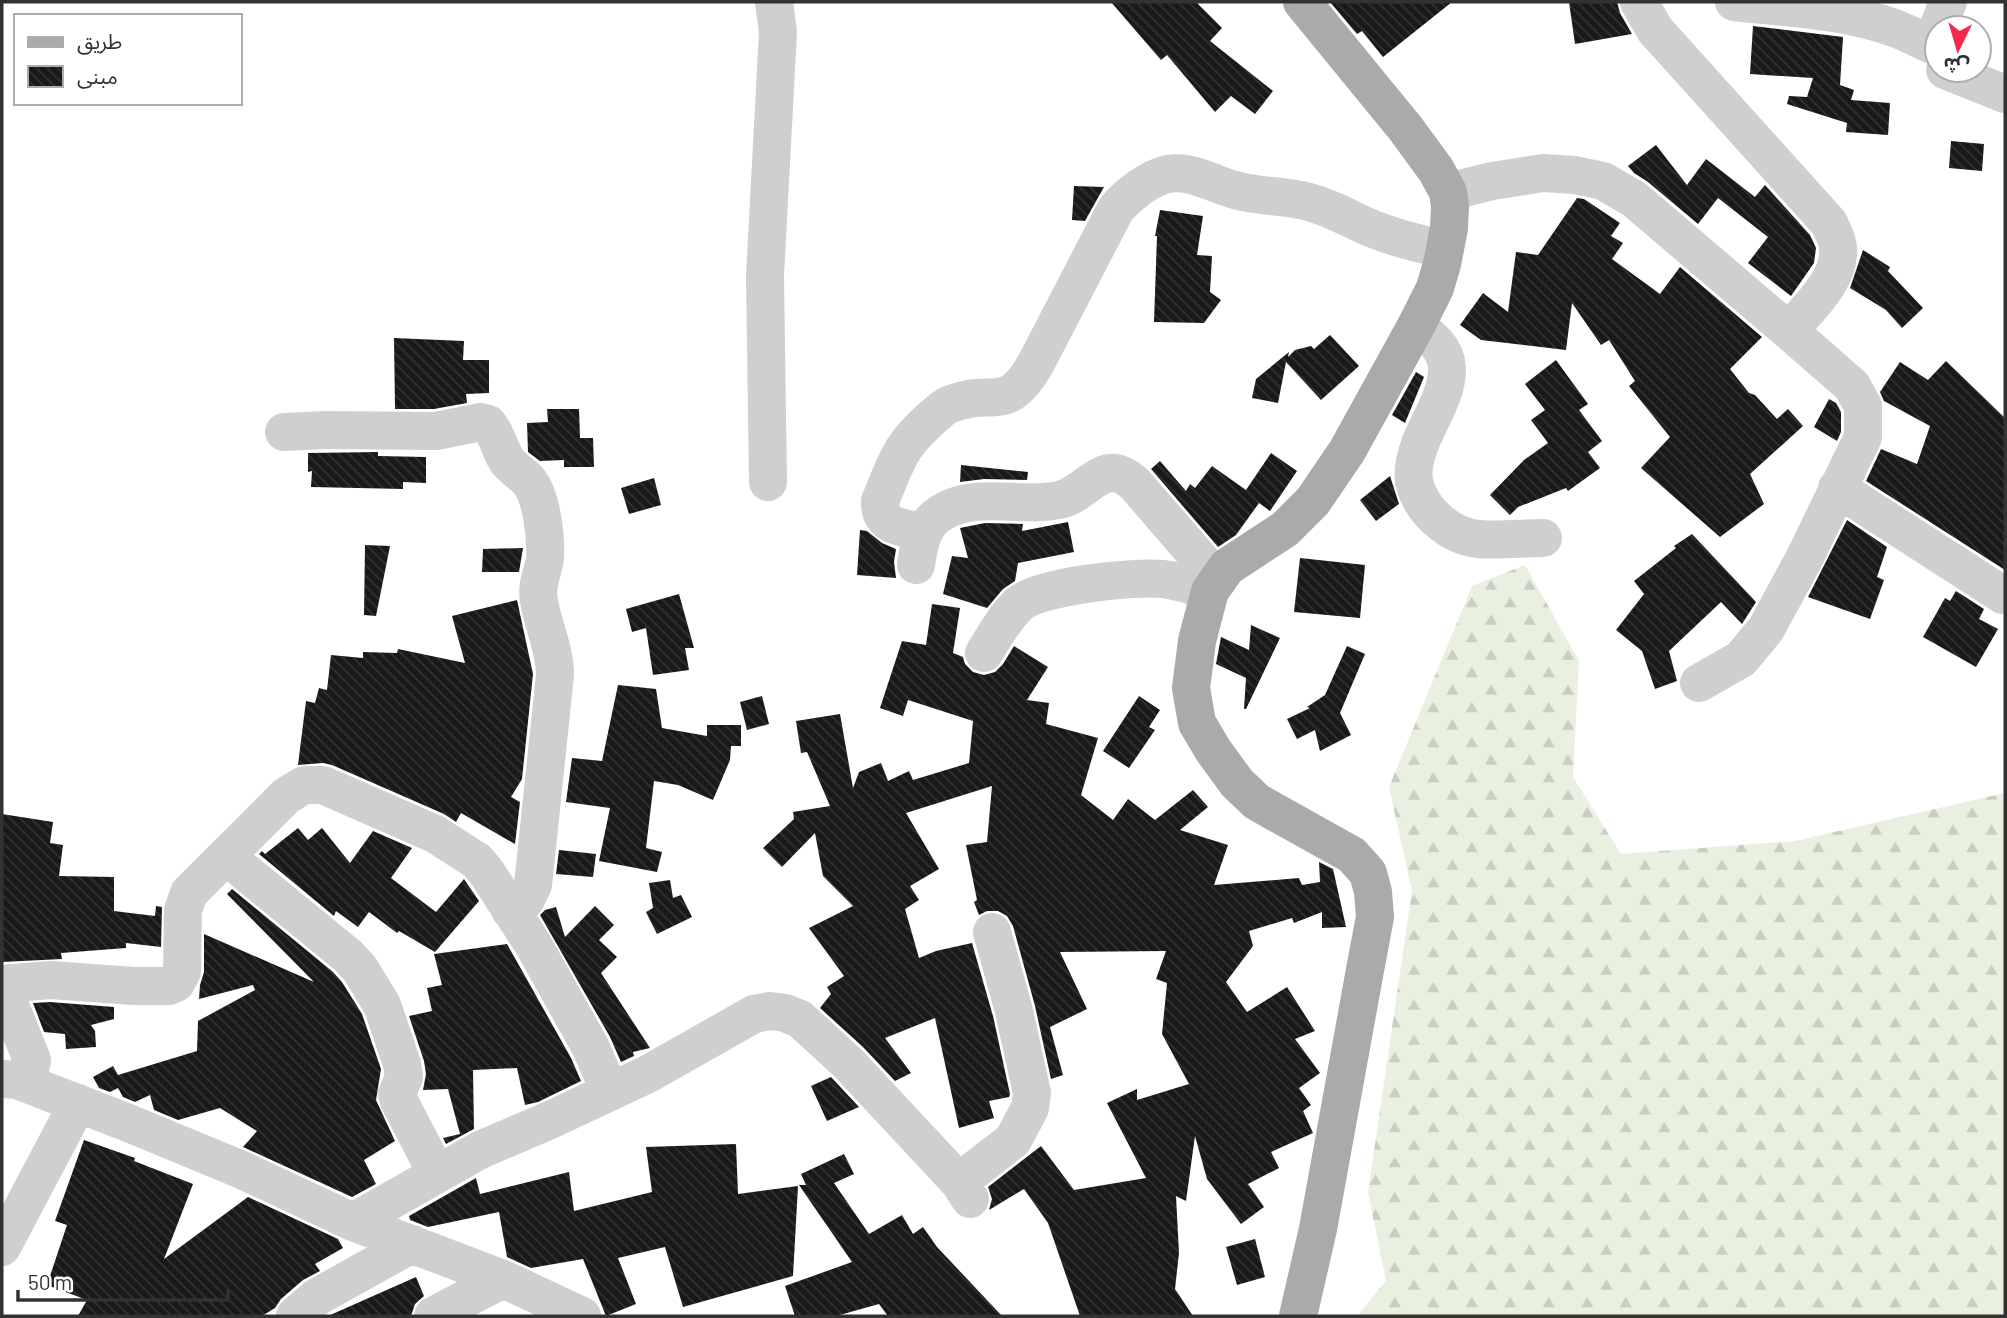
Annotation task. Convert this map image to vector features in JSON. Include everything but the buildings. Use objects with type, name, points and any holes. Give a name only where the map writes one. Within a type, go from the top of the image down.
[{"type":"main road","points":[[1298,1316],[1318,1229],[1368,957],[1375,916],[1373,892],[1368,873],[1352,855],[1257,802],[1237,783],[1213,750],[1197,723],[1191,688],[1197,641],[1214,586],[1227,567],[1285,530],[1313,501],[1347,451],[1435,288],[1443,264],[1449,228],[1448,192],[1436,170],[1302,2]]},
{"type":"street","points":[[768,482],[765,276],[778,32],[774,2]]},
{"type":"street","points":[[1639,2],[1655,30],[1829,223],[1838,247],[1837,262],[1829,282],[1789,331]]},
{"type":"street","points":[[1734,2],[1821,11],[1868,20],[1923,41]]},
{"type":"street","points":[[1990,84],[2005,94]]},
{"type":"street","points":[[1214,586],[1135,484],[1118,473],[1099,476],[1069,498],[1058,501],[954,506],[930,522],[920,549],[887,522],[880,509],[880,501],[902,449],[948,404],[968,399],[1004,397],[1023,384],[1116,209],[1127,197],[1166,174],[1186,173],[1231,190],[1310,202],[1409,242],[1444,249]]},
{"type":"street","points":[[1448,192],[1492,181],[1543,173],[1575,175],[1603,181],[1634,200],[1789,331],[1852,386],[1863,406],[1863,437],[1805,557],[1766,629],[1741,659],[1699,683]]},
{"type":"street","points":[[1416,326],[1438,344],[1447,366],[1443,389],[1415,463],[1413,479],[1419,496],[1435,518],[1455,532],[1477,539],[1543,538]]},
{"type":"street","points":[[284,432],[436,431],[481,422],[488,424],[495,433],[508,463],[526,478],[536,491],[540,503],[545,559],[538,582],[539,602],[552,651],[555,675],[533,886],[525,901],[510,910]]},
{"type":"street","points":[[1837,488],[2003,595]]},
{"type":"street","points":[[984,653],[1019,604],[1038,593],[1098,583],[1159,579],[1214,586]]},
{"type":"street","points":[[582,1316],[503,1279],[353,1222],[242,1170],[78,1103],[14,1082],[32,1060],[13,1014],[5,985],[50,980],[135,986],[169,986],[176,983],[182,972],[182,920],[185,901],[195,885],[294,789],[303,785],[323,785],[435,834],[477,861],[534,946],[591,1048],[610,1092]]},
{"type":"street","points":[[226,856],[348,956],[369,982],[388,1021],[402,1064],[404,1077],[397,1094],[399,1101],[437,1174]]},
{"type":"street","points":[[353,1222],[480,1150],[610,1092],[682,1056],[754,1014],[770,1011],[800,1019],[848,1063],[964,1191],[1013,1140],[1030,1108],[1032,1093],[1026,1060],[992,932]]},
{"type":"street","points":[[2,1247],[78,1103]]},
{"type":"street","points":[[295,1316],[317,1297],[412,1244]]},
{"type":"street","points":[[433,1316],[503,1279]]},
{"type":"green space","points":[[1525,565],[1579,661],[1573,777],[1621,854],[1795,841],[2005,793],[2005,1316],[1357,1316],[1386,1281],[1368,1192],[1412,891],[1389,787],[1472,586]]}]
